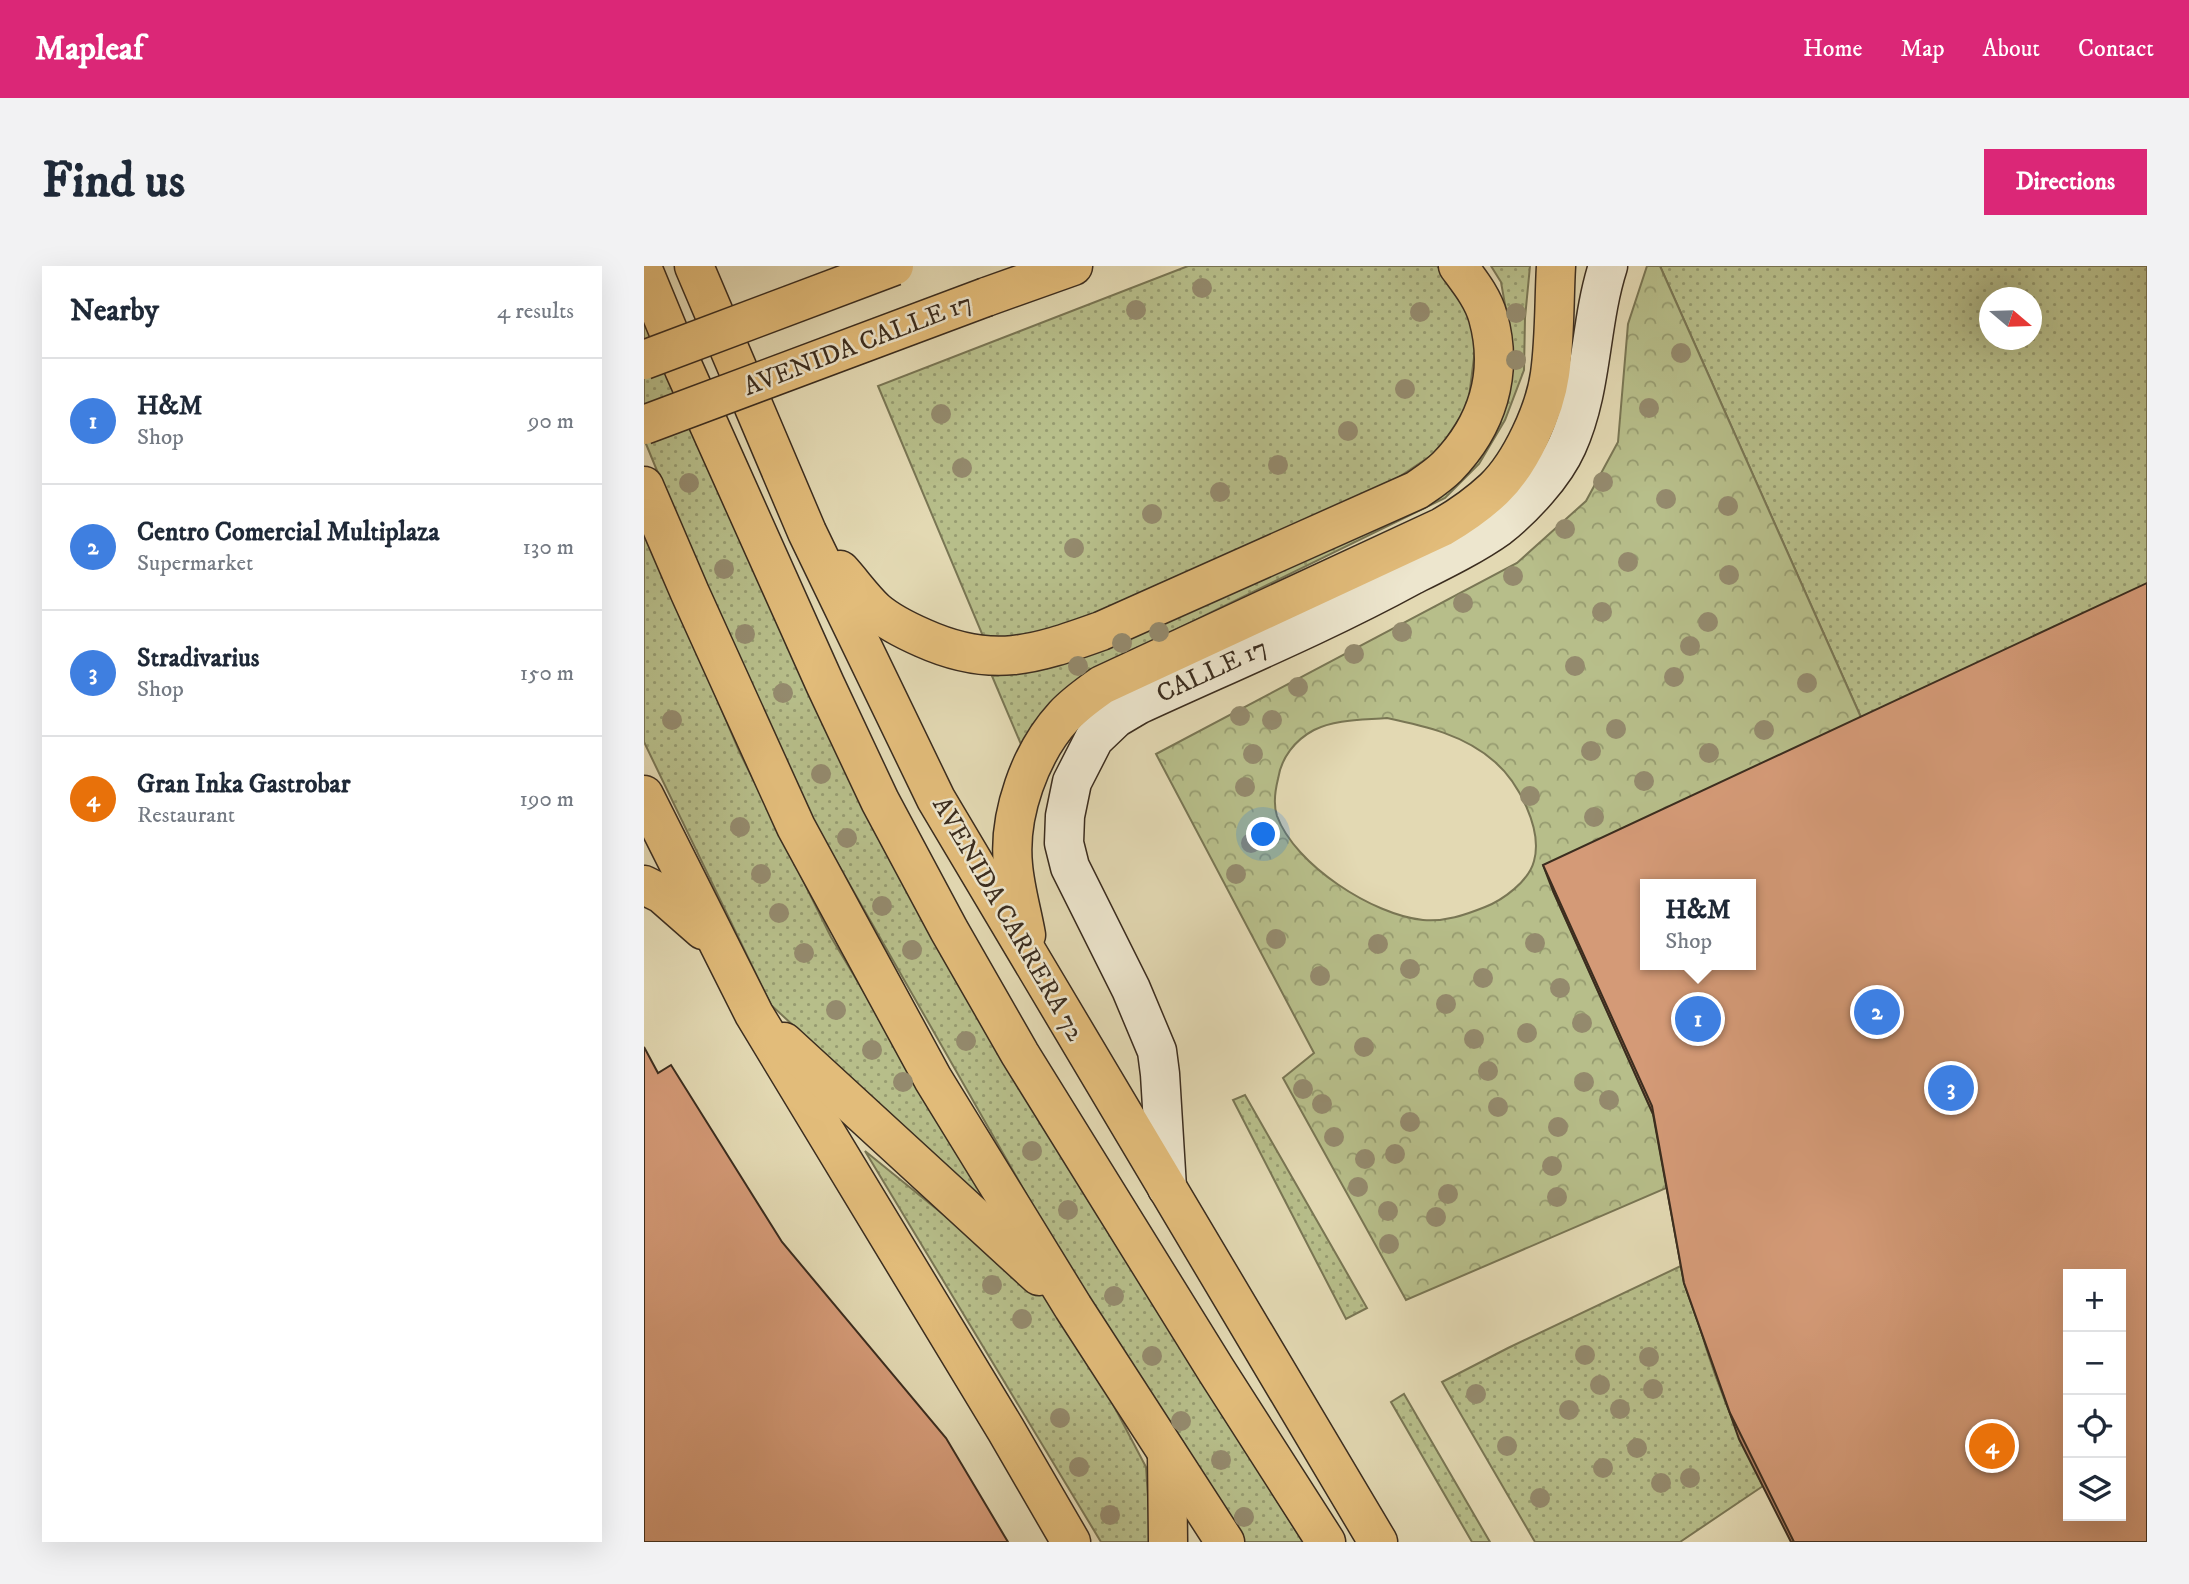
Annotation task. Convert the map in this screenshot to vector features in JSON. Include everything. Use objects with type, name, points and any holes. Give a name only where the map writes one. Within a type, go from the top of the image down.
[{"type":"main road","name":"AVENIDA CARRERA 72","points":[[694,266],[807,532],[936,799],[1378,1542]]},
{"type":"main road","points":[[644,360],[894,266]]},
{"type":"main road","name":"AVENIDA CALLE 17","points":[[644,425],[1073,266]]},
{"type":"main road","points":[[807,532],[876,611],[902,629],[944,647],[980,656],[1004,656],[1055,647],[1101,631],[1417,491],[1446,468],[1484,414],[1493,385],[1494,347],[1488,316],[1474,286],[1458,266]]},
{"type":"main road","points":[[1031,961],[1013,865],[1013,837],[1021,791],[1051,732],[1079,701],[1102,685],[1443,527],[1465,514],[1497,487],[1518,457],[1537,421],[1550,375],[1556,266]]},
{"type":"main road","name":"AVENIDA CARRERA 72","points":[[644,272],[701,407],[825,684],[880,801],[949,930],[1020,1054],[1326,1542]]},
{"type":"main road","points":[[644,486],[796,827],[933,1079],[1073,1307],[1225,1542]]},
{"type":"main road","points":[[644,796],[754,1014],[1071,1542]]},
{"type":"main road","points":[[644,885],[662,894],[716,941]]},
{"type":"main road","points":[[754,1014],[1073,1307]]},
{"type":"main road","points":[[1216,1370],[1337,1474]]},
{"type":"main road","points":[[1167,1453],[1168,1542]]},
{"type":"street","name":"CALLE 17","points":[[1167,1188],[1157,1051],[1131,989],[1070,867],[1064,843],[1065,816],[1072,782],[1094,739],[1116,718],[1138,705],[1368,600],[1441,561],[1499,527],[1539,489],[1567,447],[1586,391],[1601,289],[1608,266]]},
{"type":"green space","points":[[1188,266],[1437,266],[1462,291],[1477,334],[1468,405],[1438,451],[1396,479],[1124,605],[1027,637],[985,641],[878,386]]},
{"type":"green space","points":[[1491,266],[1530,266],[1524,370],[1505,420],[1479,464],[1445,498],[1085,674],[1060,699],[1023,749],[992,676],[1031,671],[1439,486],[1509,327],[1501,282]]},
{"type":"green space","points":[[1647,266],[1660,266],[1872,742],[1553,891],[1661,1132],[1671,1186],[1406,1300],[1283,1078],[1314,1053],[1156,754],[1517,563],[1586,501],[1618,442],[1628,324]],"holes":[[[1387,718],[1458,738],[1495,762],[1512,781],[1532,821],[1536,848],[1527,876],[1507,895],[1492,904],[1455,917],[1423,920],[1403,916],[1382,909],[1338,884],[1300,852],[1286,834],[1277,816],[1275,798],[1280,771],[1290,750],[1301,739],[1322,726]]]},
{"type":"green space","points":[[1660,266],[2147,266],[2147,614],[1872,742]]},
{"type":"green space","points":[[644,316],[1105,1225],[1303,1542],[1237,1542],[1056,1246],[814,822],[690,551],[644,439]]},
{"type":"green space","points":[[644,527],[740,753],[831,937],[995,1211],[771,1005],[644,742]]},
{"type":"green space","points":[[1245,1095],[1367,1308],[1346,1319],[1233,1100]]},
{"type":"green space","points":[[865,1151],[1065,1313],[1146,1467],[1151,1542],[1101,1542]]},
{"type":"green space","points":[[1685,1264],[1698,1321],[1716,1378],[1763,1486],[1680,1542],[1535,1542],[1442,1382]]},
{"type":"green space","points":[[1404,1394],[1490,1542],[1472,1542],[1391,1402]]},
{"type":"building","points":[[2147,583],[2147,1542],[1794,1542],[1730,1413],[1684,1283],[1652,1106],[1543,865]]},
{"type":"building","points":[[644,1047],[658,1073],[671,1065],[782,1242],[946,1438],[1008,1542],[644,1542]]},
{"type":"place","name":"Centro Comercial Multiplaza","points":[[1877,1012]]},
{"type":"place","name":"H&M","points":[[1698,1019]]},
{"type":"place","name":"Stradivarius","points":[[1951,1088]]},
{"type":"place","name":"Gran Inka Gastrobar","points":[[1992,1446]]}]
